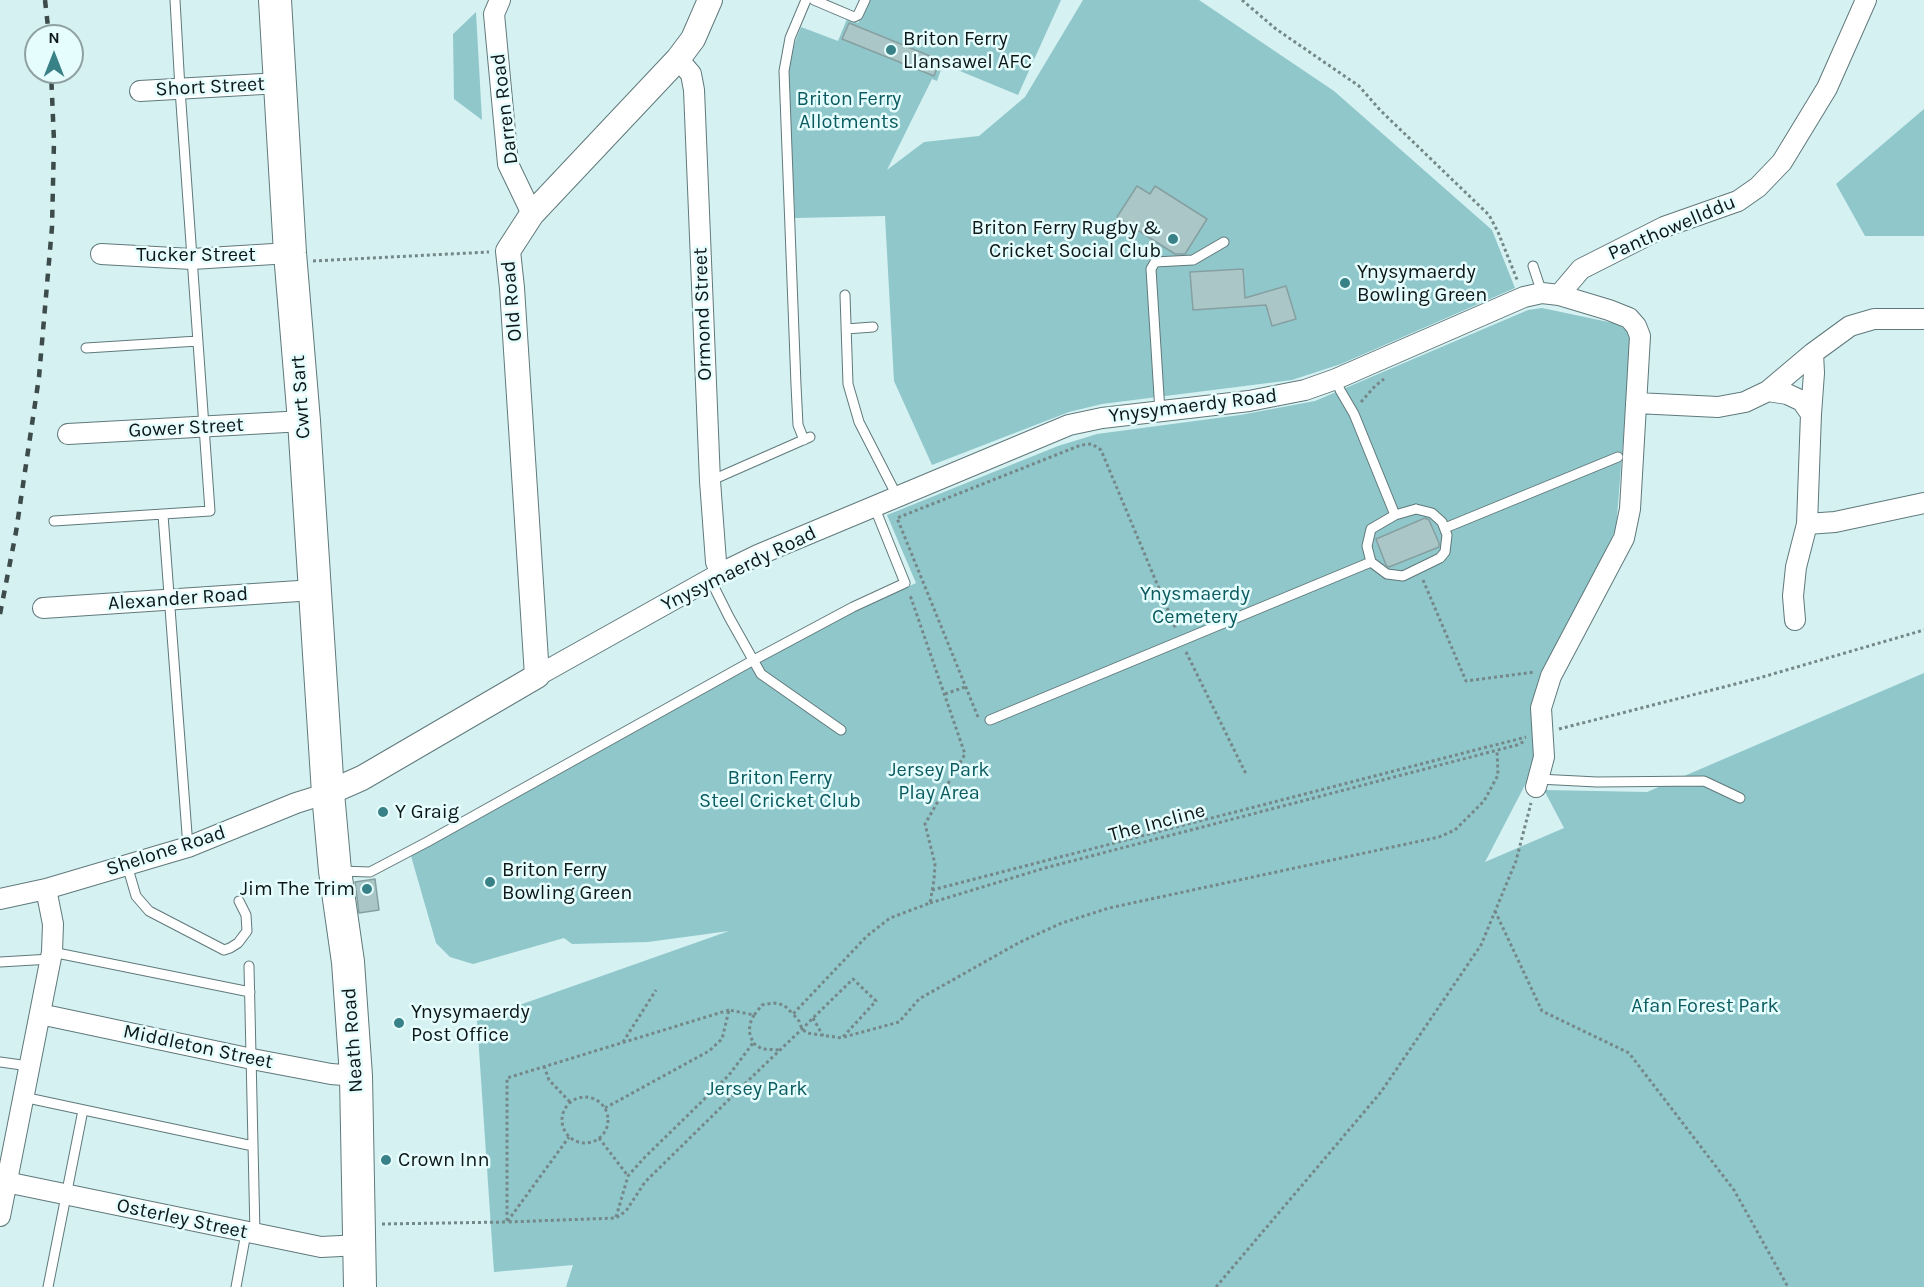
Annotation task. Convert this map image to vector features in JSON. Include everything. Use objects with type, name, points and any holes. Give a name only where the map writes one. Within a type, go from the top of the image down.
[{"type":"main road","name":"Cwrt Sart","points":[[275,0],[290,257],[304,421],[328,793]]},
{"type":"main road","name":"Neath Road","points":[[328,793],[335,871],[348,962],[356,1076],[360,1287]]},
{"type":"street","name":"Darren Road","points":[[500,0],[495,14],[508,164],[532,214]]},
{"type":"street","name":"Old Road","points":[[537,676],[508,251],[532,214],[678,59],[693,39],[710,0]]},
{"type":"street","name":"Panthowellddu","points":[[1542,295],[1581,269],[1664,227],[1738,201],[1758,187],[1782,162],[1827,88],[1866,0]]},
{"type":"street","name":"Ormond Street","points":[[678,59],[691,74],[694,90],[715,576]]},
{"type":"street","name":"Short Street","points":[[140,91],[280,83]]},
{"type":"street","name":"Tucker Street","points":[[101,254],[192,258],[290,257]]},
{"type":"street","name":"Ynysymaerdy Road","points":[[328,793],[362,778],[715,576],[758,555],[1069,425],[1102,418],[1249,401],[1305,390],[1542,295]]},
{"type":"street","points":[[1537,783],[1544,757],[1541,708],[1551,676],[1624,538],[1630,509],[1640,336],[1636,326],[1629,318],[1609,309],[1542,295]]},
{"type":"street","points":[[1636,403],[1718,407],[1745,402],[1768,391],[1813,353],[1850,326],[1874,319],[1924,319]]},
{"type":"street","points":[[1795,620],[1793,596],[1796,567],[1807,524],[1813,353]]},
{"type":"street","points":[[1768,391],[1787,394],[1802,401],[1810,414]]},
{"type":"street","name":"Gower Street","points":[[68,434],[304,421]]},
{"type":"street","points":[[1807,524],[1835,522],[1924,503]]},
{"type":"street","name":"Alexander Road","points":[[43,608],[314,590]]},
{"type":"street","name":"Shelone Road","points":[[0,899],[46,889],[188,847],[296,803],[328,793]]},
{"type":"street","points":[[0,1216],[52,955],[53,924],[46,889]]},
{"type":"street","name":"Middleton Street","points":[[40,1014],[252,1059],[331,1074],[356,1076]]},
{"type":"street","name":"Osterley Street","points":[[6,1182],[321,1247],[360,1234]]},
{"type":"lane","points":[[54,521],[210,511],[180,89],[176,0]]},
{"type":"lane","points":[[710,481],[807,439],[798,425],[784,71],[790,38],[806,0]]},
{"type":"lane","points":[[814,0],[854,17],[858,15],[865,0]]},
{"type":"lane","points":[[1160,412],[1151,269],[1155,262],[1193,261],[1224,242]]},
{"type":"lane","points":[[1533,266],[1542,295]]},
{"type":"lane","points":[[845,295],[848,384],[860,422],[897,496]]},
{"type":"lane","points":[[846,329],[873,327]]},
{"type":"lane","points":[[86,348],[198,341]]},
{"type":"lane","points":[[1336,379],[1354,414],[1395,515]]},
{"type":"lane","points":[[1445,528],[1618,457]]},
{"type":"lane","points":[[335,871],[369,872],[752,661],[853,607],[905,583],[874,506]]},
{"type":"lane","points":[[1416,509],[1432,513],[1442,522],[1447,535],[1445,552],[1440,558],[1403,576],[1387,574],[1371,562],[1367,546],[1371,529],[1395,515],[1416,509]]},
{"type":"lane","points":[[163,514],[188,847]]},
{"type":"lane","points":[[990,720],[1371,562]]},
{"type":"lane","name":"Ormond Street","points":[[715,576],[752,661],[761,675],[841,730]]},
{"type":"lane","points":[[1537,783],[1704,781],[1740,798]]},
{"type":"lane","points":[[127,865],[136,896],[149,911],[224,950],[238,943],[247,930],[246,915],[240,901]]},
{"type":"lane","points":[[0,962],[52,955],[250,992]]},
{"type":"lane","points":[[236,1287],[251,1234],[254,1146],[249,966]]},
{"type":"lane","points":[[0,1062],[29,1066]]},
{"type":"lane","points":[[23,1097],[254,1146]]},
{"type":"lane","points":[[48,1287],[83,1110]]},
{"type":"path","points":[[1242,0],[1276,29],[1359,86],[1380,110],[1489,215],[1498,232],[1542,295]]},
{"type":"path","points":[[290,257],[326,261],[508,251]]},
{"type":"path","points":[[1354,414],[1362,399],[1393,373]]},
{"type":"path","points":[[990,720],[976,716],[897,518],[1081,445],[1092,444],[1101,450],[1181,641],[1245,774]]},
{"type":"path","points":[[1418,570],[1466,681],[1540,671]]},
{"type":"path","points":[[905,583],[965,754],[925,824],[935,864],[930,903]]},
{"type":"path","points":[[932,890],[1759,678],[1924,630]]},
{"type":"path","points":[[945,694],[965,687]]},
{"type":"path","points":[[1543,733],[1660,705]]},
{"type":"path","name":"The Incline","points":[[793,1014],[867,936],[890,918],[930,903],[1045,868],[1517,745],[1543,733]]},
{"type":"path","points":[[780,1050],[762,1049],[753,1043],[749,1031],[751,1021],[762,1005],[774,1003],[784,1005],[807,1033],[842,1038],[899,1022],[919,999],[1020,942],[1062,923],[1109,908],[1439,837],[1455,830],[1484,801],[1498,775],[1497,750]]},
{"type":"path","points":[[1216,1287],[1381,1092],[1481,945],[1516,861],[1537,783]]},
{"type":"path","points":[[1495,911],[1542,1011],[1629,1053],[1734,1190],[1788,1287]]},
{"type":"path","points":[[360,1234],[455,1223],[616,1218],[626,1211],[645,1182],[853,979],[876,1001],[842,1038]]},
{"type":"path","points":[[622,1042],[656,990]]},
{"type":"path","points":[[507,1222],[507,1078],[729,1010],[754,1015]]},
{"type":"path","points":[[605,1108],[709,1051],[722,1039],[729,1010]]},
{"type":"path","points":[[813,1018],[823,1036]]},
{"type":"path","points":[[616,1218],[628,1176],[645,1156],[729,1075],[753,1043]]},
{"type":"path","points":[[544,1066],[549,1080],[570,1102]]},
{"type":"path","points":[[577,1098],[593,1098],[605,1108],[608,1122],[599,1138],[582,1143],[569,1137],[562,1123],[562,1115],[570,1102],[577,1098]]},
{"type":"path","points":[[507,1222],[569,1137]]},
{"type":"path","points":[[599,1138],[628,1176]]},
{"type":"green space","name":"Briton Ferry Allotments","points":[[869,0],[1061,0],[1018,95],[943,64],[937,81],[932,79],[887,170],[924,142],[979,136],[1025,97],[1083,0],[1199,0],[1334,91],[1492,230],[1515,288],[1341,364],[1292,380],[1102,404],[1069,412],[932,465],[894,381],[885,216],[795,218],[788,71],[795,42],[801,27],[838,41],[847,19],[858,23]]},
{"type":"green space","points":[[476,12],[482,120],[454,99],[453,34]]},
{"type":"green space","points":[[1924,109],[1924,236],[1865,236],[1836,184]]},
{"type":"green space","points":[[1542,308],[1618,324],[1628,332],[1631,343],[1616,529],[1543,676],[1530,708],[1539,758],[1485,862],[1564,828],[1544,790],[1647,792],[1924,673],[1924,1287],[566,1287],[573,1265],[494,1272],[477,1020],[729,931],[648,942],[572,944],[564,938],[473,964],[450,957],[436,943],[411,856],[755,665],[861,608],[916,583],[887,515],[1058,446],[1097,434],[1240,415],[1315,401],[1528,310]]},
{"type":"building","name":"Briton Ferry Llansawel AFC","points":[[849,23],[940,60],[934,76],[842,39]]},
{"type":"building","name":"Briton Ferry Rugby & Cricket Social Club","points":[[1137,186],[1150,194],[1155,186],[1207,219],[1185,254],[1175,254],[1117,217]]},
{"type":"building","points":[[1243,269],[1245,298],[1286,286],[1296,319],[1272,326],[1266,305],[1193,310],[1190,272]]},
{"type":"building","points":[[1425,518],[1429,520],[1439,547],[1389,567],[1386,565],[1376,539]]},
{"type":"building","points":[[375,879],[379,910],[359,913],[355,882]]},
{"type":"railway","points":[[45,0],[48,24]]},
{"type":"railway","points":[[0,614],[16,532],[39,377],[52,227],[54,141],[52,84]]},
{"type":"place","name":"Briton Ferry Llansawel AFC","points":[[891,50]]},
{"type":"place","name":"Briton Ferry Rugby & Cricket Social Club","points":[[1173,239]]},
{"type":"place","name":"Ynysymaerdy Bowling Green","points":[[1345,283]]},
{"type":"place","name":"Y Graig","points":[[383,812]]},
{"type":"place","name":"Briton Ferry Bowling Green","points":[[490,882]]},
{"type":"place","name":"Jim The Trim","points":[[367,889]]},
{"type":"place","name":"Ynysymaerdy Post Office","points":[[399,1023]]},
{"type":"place","name":"Crown Inn","points":[[386,1160]]},
{"type":"park label","name":"Ynysmaerdy Cemetery","points":[[1195,606]]},
{"type":"park label","name":"Jersey Park Play Area","points":[[939,782]]},
{"type":"park label","name":"Briton Ferry Steel Cricket Club","points":[[780,790]]},
{"type":"park label","name":"Afan Forest Park","points":[[1705,1006]]},
{"type":"park label","name":"Jersey Park","points":[[757,1089]]}]
